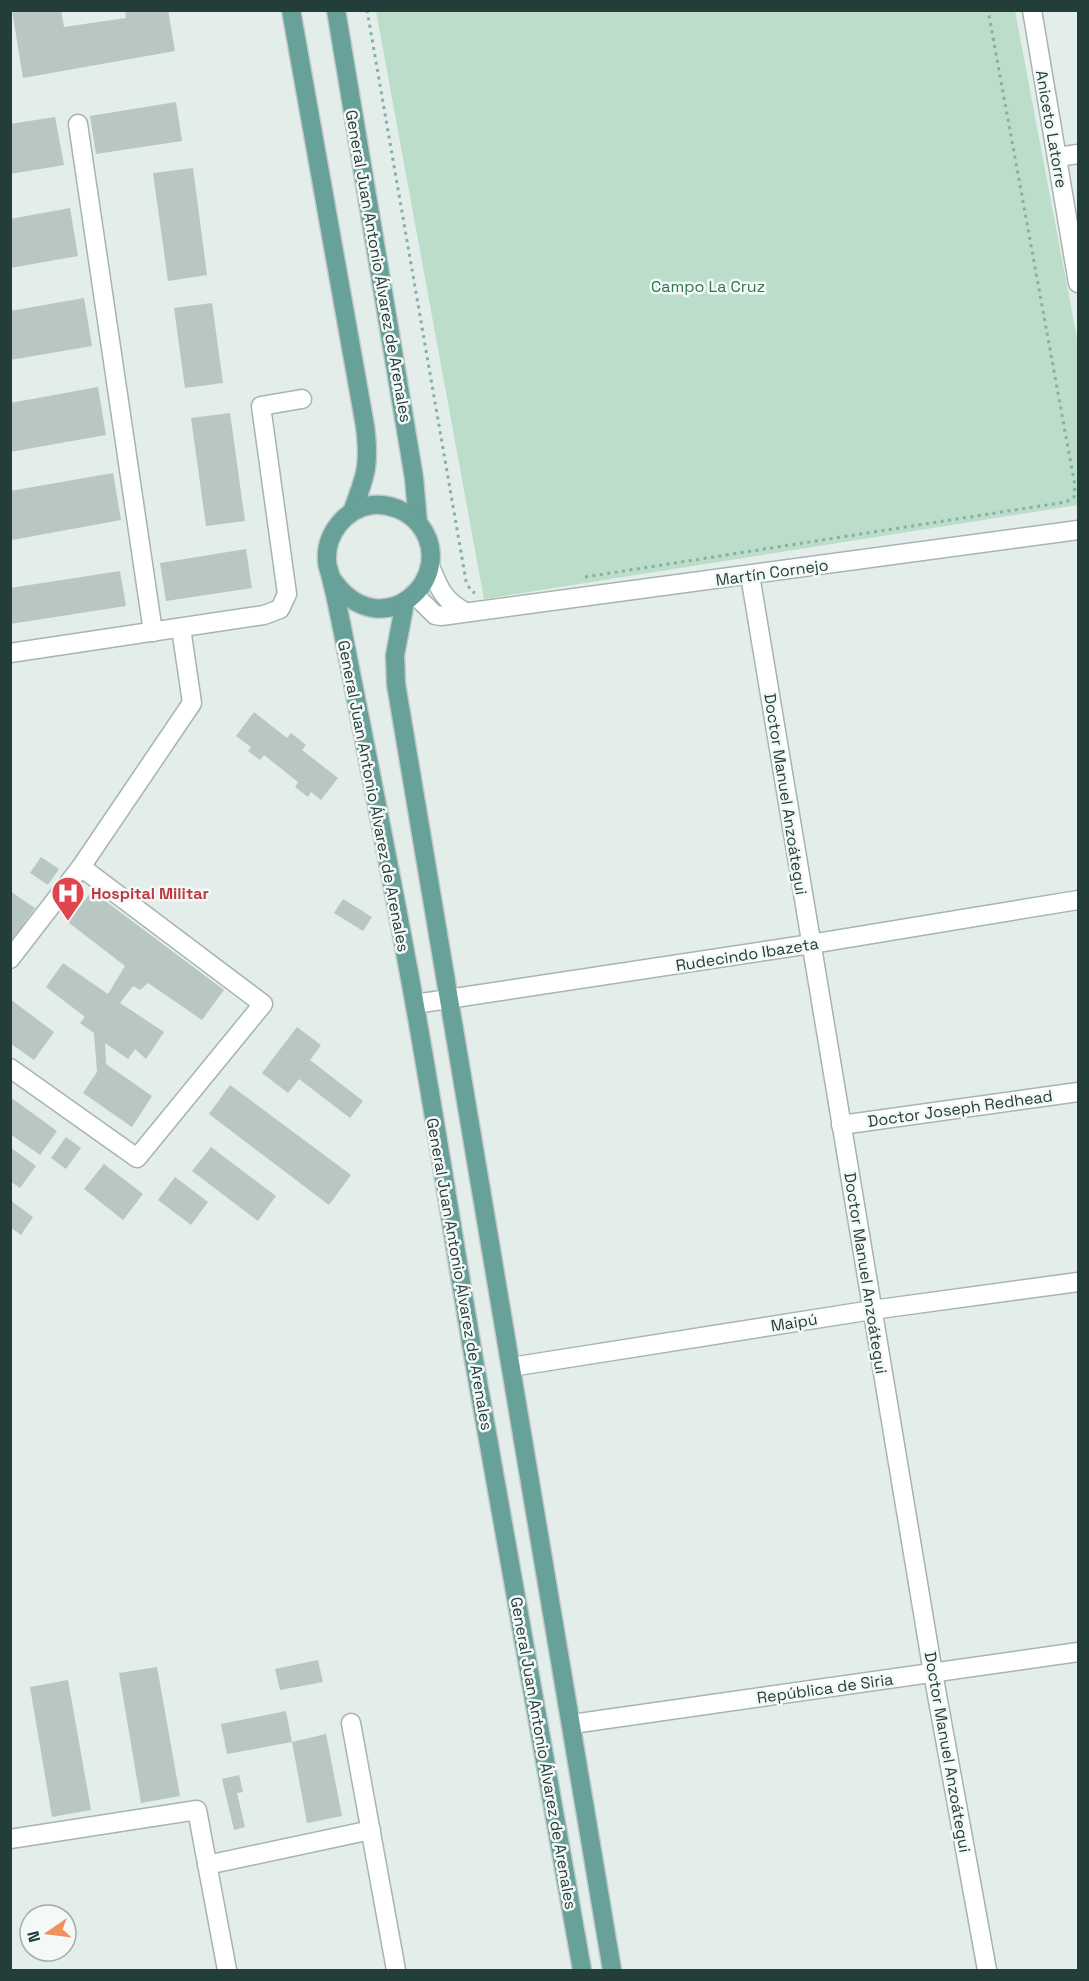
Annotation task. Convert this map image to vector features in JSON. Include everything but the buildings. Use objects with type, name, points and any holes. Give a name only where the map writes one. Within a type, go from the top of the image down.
[{"type":"main road","name":"General Juan Antonio Álvarez de Arenales","points":[[291,10],[366,435],[368,468],[352,512],[338,525],[329,542],[327,561],[415,1004],[474,1360],[582,1971]]},
{"type":"main road","name":"General Juan Antonio Álvarez de Arenales","points":[[336,10],[414,478],[417,523],[426,536],[430,550],[430,566],[422,586],[410,598],[395,655],[396,684],[612,1971]]},
{"type":"main road","points":[[352,512],[368,506],[383,505],[396,508],[417,523]]},
{"type":"main road","points":[[332,579],[349,599],[363,607],[385,609],[410,598]]},
{"type":"street","name":"Aniceto Latorre","points":[[1032,10],[1078,283]]},
{"type":"street","points":[[78,124],[153,632]]},
{"type":"street","points":[[1057,158],[1078,154]]},
{"type":"street","points":[[10,653],[264,615],[280,609],[287,594],[261,406],[302,399]]},
{"type":"street","name":"Martín Cornejo","points":[[410,598],[435,615],[465,612],[750,576],[1078,530]]},
{"type":"street","points":[[430,566],[440,590],[450,604],[465,612]]},
{"type":"street","name":"Doctor Manuel Anzoátegui","points":[[750,576],[933,1672],[987,1971]]},
{"type":"street","points":[[10,959],[81,867],[192,703],[182,628]]},
{"type":"street","points":[[10,1068],[137,1158],[263,1004],[81,867]]},
{"type":"street","name":"Rudecindo Ibazeta","points":[[415,1004],[811,944],[1078,900]]},
{"type":"street","name":"Doctor Joseph Redhead","points":[[842,1125],[1078,1092]]},
{"type":"street","name":"Maipú","points":[[511,1366],[872,1310],[1078,1282]]},
{"type":"street","name":"República de Siria","points":[[572,1724],[1078,1652]]},
{"type":"street","points":[[351,1723],[396,1971]]},
{"type":"street","points":[[10,1839],[197,1810],[227,1971]]},
{"type":"street","points":[[207,1865],[371,1830]]},
{"type":"path","points":[[367,10],[466,581],[471,591],[477,594]]},
{"type":"path","points":[[583,577],[1066,502],[1076,498],[988,10]]},
{"type":"green space","name":"Campo La Cruz","points":[[376,11],[1015,11],[1078,344],[1078,505],[484,599]]},
{"type":"place","name":"Hospital Militar","points":[[68,922]]}]
